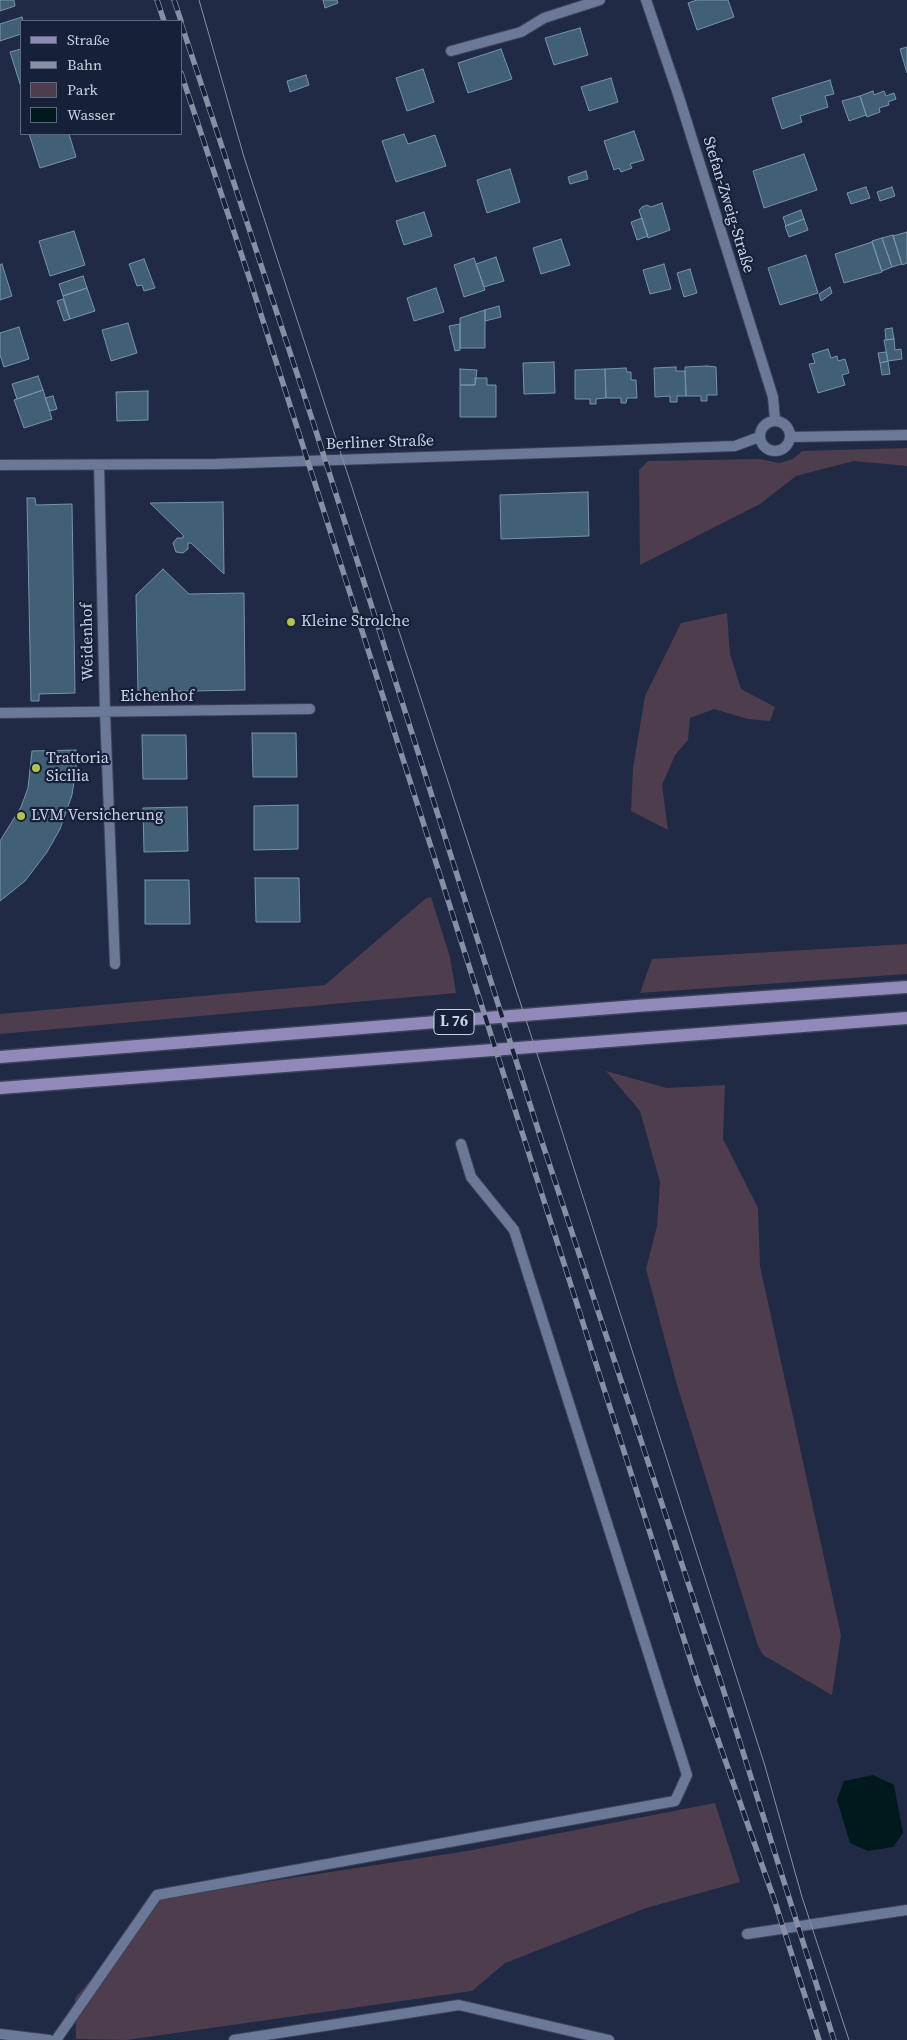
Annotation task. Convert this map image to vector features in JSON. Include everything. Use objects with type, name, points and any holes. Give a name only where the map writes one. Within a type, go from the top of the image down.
[{"type":"main road","name":"L 76","points":[[0,1057],[636,1006],[907,987]]},
{"type":"main road","name":"L 76","points":[[0,1088],[907,1018]]},
{"type":"street","points":[[451,51],[521,32],[544,18],[600,0]]},
{"type":"street","name":"Stefan-Zweig-Straße","points":[[646,0],[678,94],[772,397],[776,420]]},
{"type":"street","points":[[759,437],[765,448],[777,452],[788,445],[790,437],[787,426],[776,420]]},
{"type":"street","name":"Berliner Straße","points":[[0,465],[216,464],[735,446],[759,437],[764,425],[776,420]]},
{"type":"street","points":[[790,437],[907,435]]},
{"type":"street","name":"Weidenhof","points":[[99,465],[105,712]]},
{"type":"street","name":"Eichenhof","points":[[115,964],[105,712],[310,709]]},
{"type":"street","points":[[0,713],[105,712]]},
{"type":"street","points":[[56,2040],[157,1895],[675,1801],[688,1776],[514,1230],[471,1177],[461,1144]]},
{"type":"street","points":[[747,1934],[907,1910]]},
{"type":"street","points":[[234,2040],[459,2005],[609,2040]]},
{"type":"street","points":[[0,2034],[48,2040]]},
{"type":"green space","points":[[907,448],[907,466],[854,461],[796,476],[760,504],[640,565],[639,470],[648,461],[760,459],[779,463],[793,459],[802,451]]},
{"type":"green space","points":[[727,613],[730,654],[741,689],[775,707],[770,721],[748,719],[714,709],[690,718],[688,740],[675,755],[662,785],[668,830],[631,811],[633,768],[645,696],[681,623]]},
{"type":"green space","points":[[431,897],[450,957],[456,993],[0,1034],[0,1014],[325,985],[425,899]]},
{"type":"green space","points":[[907,944],[907,974],[640,993],[652,959]]},
{"type":"green space","points":[[606,1071],[667,1088],[725,1085],[723,1139],[758,1208],[760,1266],[841,1635],[832,1695],[763,1655],[758,1646],[677,1385],[646,1269],[657,1226],[660,1182],[640,1111]]},
{"type":"green space","points":[[715,1803],[740,1882],[646,1908],[505,1963],[472,1991],[126,2040],[76,2039],[75,1998],[161,1898],[467,1851]]},
{"type":"water","points":[[873,1775],[894,1785],[903,1833],[893,1847],[868,1851],[850,1843],[837,1800],[844,1781]]},
{"type":"building","points":[[0,0],[14,0],[15,6],[0,11]]},
{"type":"building","points":[[323,0],[337,0],[338,3],[325,8]]},
{"type":"building","points":[[697,0],[728,0],[734,17],[697,30],[688,3]]},
{"type":"building","points":[[22,17],[23,20],[20,20],[20,34],[0,41],[0,24]]},
{"type":"building","points":[[580,28],[588,55],[554,65],[545,38]]},
{"type":"building","points":[[907,47],[907,73],[900,49]]},
{"type":"building","points":[[20,49],[20,84],[10,52]]},
{"type":"building","points":[[501,49],[512,79],[468,93],[458,63]]},
{"type":"building","points":[[423,69],[434,102],[407,111],[396,78]]},
{"type":"building","points":[[306,75],[309,85],[290,92],[287,81]]},
{"type":"building","points":[[611,78],[618,102],[589,111],[581,87]]},
{"type":"building","points":[[830,80],[834,94],[825,96],[828,107],[800,116],[802,122],[782,129],[772,98]]},
{"type":"building","points":[[873,91],[874,95],[884,91],[886,96],[894,93],[896,99],[888,102],[889,105],[879,108],[880,112],[867,117],[860,96]]},
{"type":"building","points":[[860,96],[866,115],[849,121],[842,101]]},
{"type":"building","points":[[634,131],[644,160],[630,164],[632,168],[621,172],[619,168],[614,170],[604,141]]},
{"type":"building","points":[[404,134],[408,144],[435,135],[446,166],[396,182],[382,141]]},
{"type":"building","points":[[29,135],[69,135],[76,157],[40,168]]},
{"type":"building","points":[[804,154],[817,190],[764,208],[753,171]]},
{"type":"building","points":[[510,169],[520,202],[487,213],[477,180]]},
{"type":"building","points":[[586,171],[588,179],[570,184],[568,177]]},
{"type":"building","points":[[866,187],[870,198],[851,204],[847,193]]},
{"type":"building","points":[[892,187],[895,196],[880,201],[877,192]]},
{"type":"building","points":[[662,203],[670,230],[648,238],[639,210],[647,205],[651,207]]},
{"type":"building","points":[[801,210],[804,219],[786,226],[783,217]]},
{"type":"building","points":[[424,212],[432,236],[404,245],[396,221]]},
{"type":"building","points":[[642,218],[648,236],[637,240],[631,222]]},
{"type":"building","points":[[804,219],[808,230],[789,237],[785,226]]},
{"type":"building","points":[[74,231],[85,265],[50,276],[39,241]]},
{"type":"building","points":[[907,232],[907,263],[902,265],[893,236]]},
{"type":"building","points":[[893,235],[902,264],[892,267],[882,238]]},
{"type":"building","points":[[882,238],[892,267],[882,271],[872,241]]},
{"type":"building","points":[[561,239],[570,265],[541,274],[533,248]]},
{"type":"building","points":[[872,242],[882,272],[844,283],[835,254]]},
{"type":"building","points":[[806,255],[818,293],[780,305],[768,268]]},
{"type":"building","points":[[496,257],[504,281],[484,287],[476,264]]},
{"type":"building","points":[[474,258],[485,290],[464,297],[454,265]]},
{"type":"building","points":[[144,259],[155,288],[144,291],[142,285],[137,286],[129,264]]},
{"type":"building","points":[[2,264],[12,296],[0,300],[0,265]]},
{"type":"building","points":[[664,264],[671,289],[650,294],[643,270]]},
{"type":"building","points":[[690,269],[697,293],[684,297],[677,273]]},
{"type":"building","points":[[83,276],[87,288],[63,296],[59,284]]},
{"type":"building","points":[[830,287],[832,293],[821,301],[819,294]]},
{"type":"building","points":[[87,288],[95,311],[70,319],[63,296]]},
{"type":"building","points":[[436,288],[444,312],[414,321],[407,298]]},
{"type":"building","points":[[63,299],[70,319],[64,321],[57,301]]},
{"type":"building","points":[[499,306],[501,317],[485,321],[485,310]]},
{"type":"building","points":[[485,310],[485,348],[460,348],[460,318]]},
{"type":"building","points":[[128,323],[137,353],[111,361],[102,330]]},
{"type":"building","points":[[460,324],[460,350],[455,351],[449,326]]},
{"type":"building","points":[[19,327],[29,359],[4,367],[0,355],[0,333]]},
{"type":"building","points":[[892,328],[894,339],[886,340],[885,329]]},
{"type":"building","points":[[894,339],[895,350],[901,349],[902,359],[888,361],[884,340]]},
{"type":"building","points":[[828,349],[831,358],[837,356],[838,361],[845,359],[849,373],[842,375],[845,385],[818,393],[809,364],[815,363],[812,354]]},
{"type":"building","points":[[886,352],[888,361],[880,363],[878,353]]},
{"type":"building","points":[[888,361],[890,374],[882,375],[880,363]]},
{"type":"building","points":[[554,362],[555,393],[524,394],[523,363]]},
{"type":"building","points":[[676,367],[676,371],[685,371],[686,396],[677,396],[677,402],[670,402],[670,396],[655,397],[654,368]]},
{"type":"building","points":[[685,367],[716,367],[717,395],[707,395],[707,401],[701,401],[701,396],[686,396]]},
{"type":"building","points":[[626,368],[627,372],[631,372],[631,380],[636,380],[637,398],[627,398],[626,403],[621,403],[621,398],[606,398],[605,369]]},
{"type":"building","points":[[460,369],[477,370],[475,385],[460,385]]},
{"type":"building","points":[[605,369],[606,398],[596,399],[596,404],[590,404],[590,399],[575,399],[575,370]]},
{"type":"building","points":[[38,376],[43,390],[17,399],[12,384]]},
{"type":"building","points":[[475,378],[487,378],[487,385],[496,385],[496,417],[460,417],[460,385],[475,385]]},
{"type":"building","points":[[43,390],[52,419],[24,428],[14,400]]},
{"type":"building","points":[[148,391],[148,420],[117,421],[116,392]]},
{"type":"building","points":[[53,396],[57,409],[50,411],[45,398]]},
{"type":"building","points":[[588,492],[589,536],[501,539],[500,495]]},
{"type":"building","points":[[27,498],[35,498],[36,505],[72,504],[75,693],[39,694],[39,701],[31,701]]},
{"type":"building","points":[[223,502],[224,574],[191,543],[188,543],[188,549],[183,553],[176,552],[173,543],[177,538],[183,538],[183,535],[150,503]]},
{"type":"building","points":[[163,569],[189,594],[244,593],[245,690],[138,692],[136,595]]},
{"type":"building","points":[[252,733],[296,733],[297,777],[253,777]]},
{"type":"building","points":[[142,735],[186,735],[187,779],[143,779]]},
{"type":"building","points":[[76,750],[76,769],[72,795],[60,829],[47,852],[25,881],[0,901],[0,841],[21,807],[28,788],[32,751]]},
{"type":"building","points":[[298,805],[298,849],[254,850],[254,806]]},
{"type":"building","points":[[187,807],[188,851],[144,852],[143,808]]},
{"type":"building","points":[[255,878],[299,878],[300,922],[256,922]]},
{"type":"building","points":[[145,880],[189,880],[190,924],[145,924]]},
{"type":"tram line","points":[[199,0],[244,157],[544,1075],[765,1766],[802,1897],[849,2040]]},
{"type":"railway","points":[[157,0],[164,20]]},
{"type":"railway","points":[[174,0],[181,20]]},
{"type":"railway","points":[[182,26],[314,425],[541,1139],[718,1673],[834,2040]]},
{"type":"railway","points":[[182,76],[250,280],[697,1680],[775,1902],[819,2040]]},
{"type":"place","name":"Kleine Strolche","points":[[291,622]]},
{"type":"place","name":"Trattoria Sicilia","points":[[36,768]]},
{"type":"place","name":"LVM Versicherung","points":[[21,816]]}]
